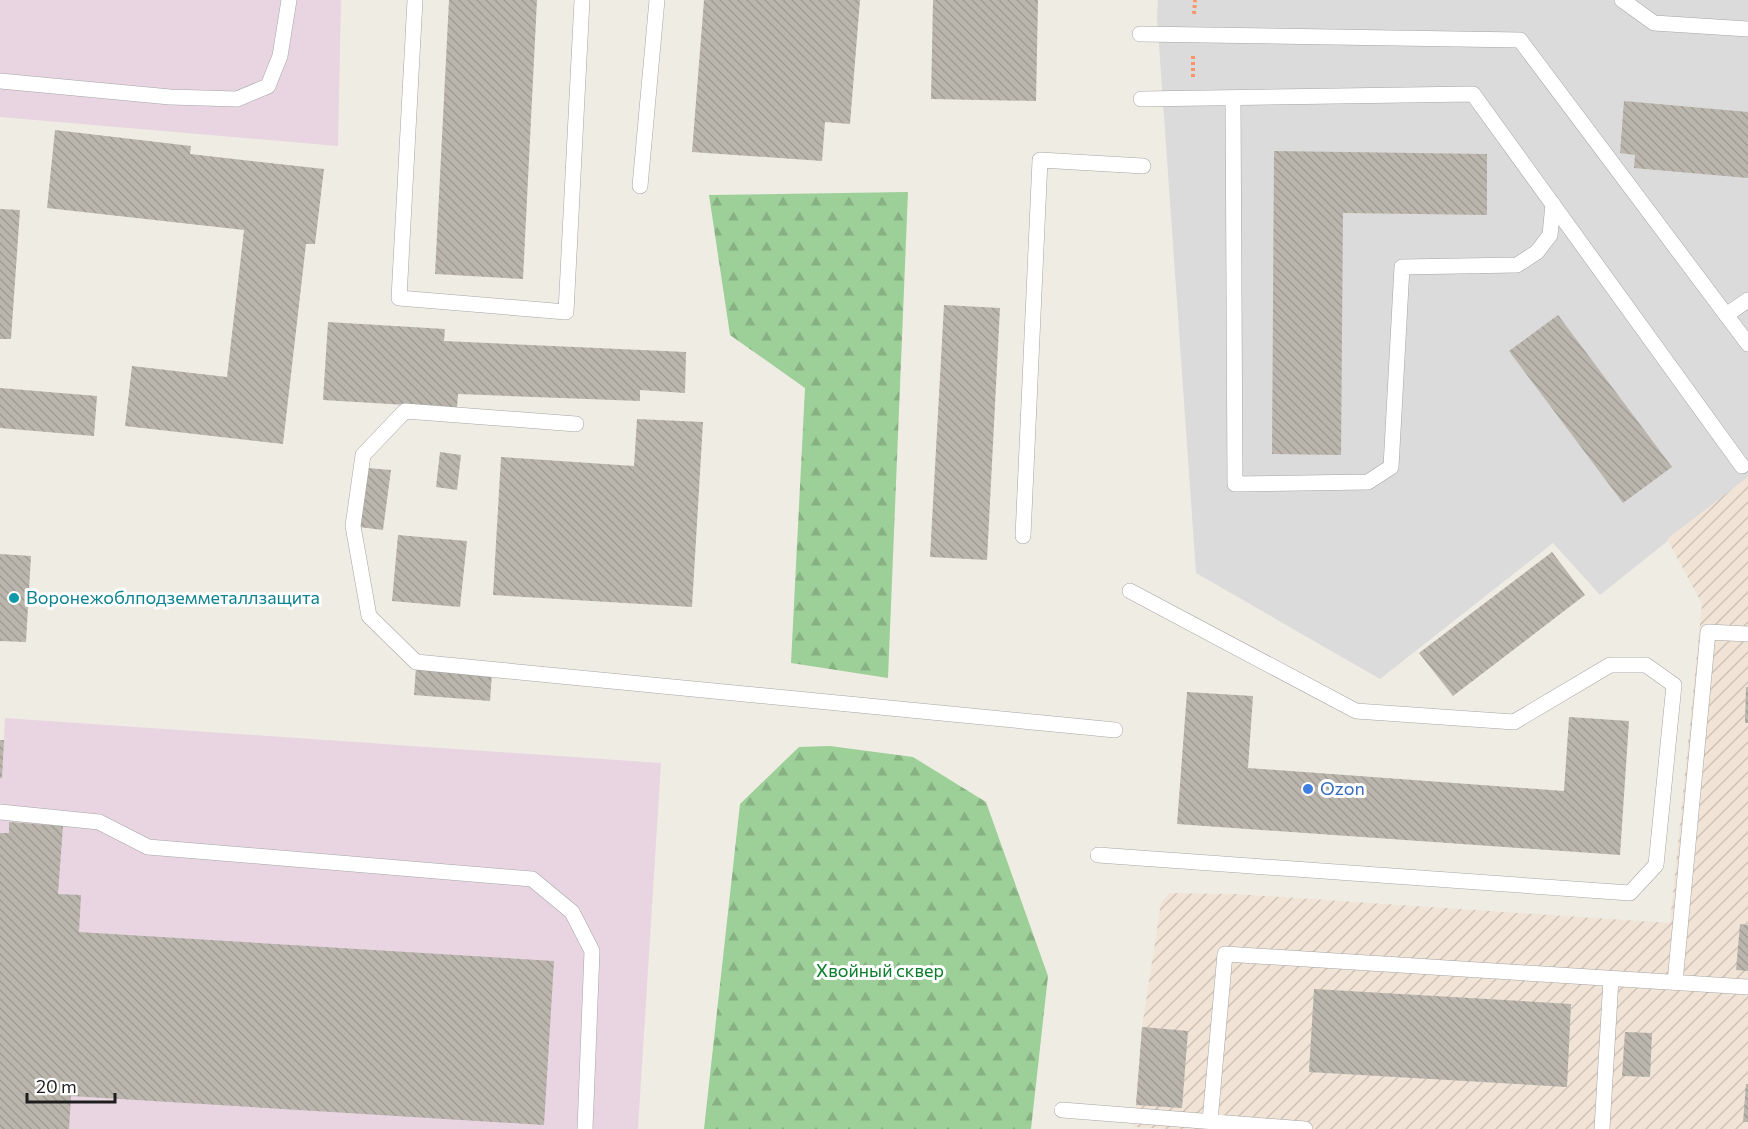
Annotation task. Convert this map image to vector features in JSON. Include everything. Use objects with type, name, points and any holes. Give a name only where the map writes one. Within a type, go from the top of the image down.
[{"type":"lane","points":[[0,81],[170,97],[237,99],[268,86],[280,56],[289,0]]},
{"type":"lane","points":[[415,0],[399,298],[566,312],[582,0]]},
{"type":"lane","points":[[640,186],[657,0]]},
{"type":"lane","points":[[1622,0],[1654,23],[1748,29]]},
{"type":"lane","points":[[1140,34],[1520,40],[1748,344]]},
{"type":"lane","points":[[1142,99],[1473,94],[1742,466]]},
{"type":"lane","points":[[1233,98],[1235,484],[1368,482],[1391,467],[1402,267],[1517,264],[1537,252],[1550,235],[1553,204]]},
{"type":"lane","points":[[1023,536],[1041,160],[1143,166]]},
{"type":"lane","points":[[1726,315],[1748,300]]},
{"type":"lane","points":[[576,424],[405,411],[363,455],[353,526],[369,616],[416,662],[1115,730]]},
{"type":"lane","points":[[1098,855],[1630,893],[1656,865],[1674,685],[1646,665],[1610,664],[1514,722],[1356,711],[1130,591]]},
{"type":"lane","points":[[1675,982],[1708,632],[1748,634]]},
{"type":"lane","points":[[0,812],[99,822],[148,847],[532,879],[572,912],[592,951],[585,1129]]},
{"type":"lane","points":[[1210,1121],[1225,954],[1748,987]]},
{"type":"lane","points":[[1602,1129],[1611,979]]},
{"type":"lane","points":[[1062,1110],[1305,1129]]},
{"type":"shaded area","points":[[0,0],[341,0],[338,146],[0,117]]},
{"type":"shaded area","points":[[1158,0],[1748,0],[1748,477],[1600,595],[1553,543],[1380,679],[1196,573],[1157,17]]},
{"type":"shaded area","points":[[1748,477],[1748,1129],[1168,1129],[1134,1127],[1142,1027],[1161,903],[1169,893],[1235,894],[1670,923],[1702,604],[1667,539]]},
{"type":"shaded area","points":[[5,718],[661,763],[638,1129],[0,1129],[0,740],[4,740]]},
{"type":"green space","points":[[908,192],[888,678],[791,663],[805,388],[730,335],[709,195]]},
{"type":"green space","name":"Хвойный сквер","points":[[830,746],[913,757],[986,802],[1048,976],[1031,1129],[704,1129],[740,804],[799,747]]},
{"type":"building","points":[[449,0],[537,0],[523,279],[435,274]]},
{"type":"building","points":[[704,0],[860,0],[850,124],[825,122],[822,161],[692,152]]},
{"type":"building","points":[[933,0],[1038,0],[1036,101],[931,99]]},
{"type":"building","points":[[1624,101],[1748,112],[1748,178],[1634,168],[1635,155],[1620,153]]},
{"type":"building","points":[[55,130],[191,146],[190,154],[324,169],[315,244],[306,244],[283,444],[125,426],[132,366],[227,377],[244,230],[47,208]]},
{"type":"building","points":[[1274,151],[1487,154],[1487,215],[1343,213],[1341,455],[1272,454]]},
{"type":"building","points":[[0,209],[20,210],[11,339],[0,339]]},
{"type":"building","points":[[944,305],[1000,308],[987,560],[930,557]]},
{"type":"building","points":[[1558,315],[1672,467],[1623,503],[1509,351]]},
{"type":"building","points":[[328,322],[445,329],[444,341],[686,352],[685,393],[640,390],[640,401],[458,394],[457,408],[323,400]]},
{"type":"building","points":[[0,388],[97,396],[94,436],[0,428]]},
{"type":"building","points":[[637,419],[703,422],[692,607],[493,595],[501,457],[634,466]]},
{"type":"building","points":[[440,452],[461,455],[457,490],[436,487]]},
{"type":"building","points":[[367,468],[391,470],[383,530],[359,527]]},
{"type":"building","points":[[398,535],[467,541],[460,607],[392,601]]},
{"type":"building","points":[[1552,552],[1585,595],[1453,696],[1419,653]]},
{"type":"building","name":"Воронежоблподземметаллзащита","points":[[0,554],[31,556],[26,642],[0,641]]},
{"type":"building","points":[[416,667],[492,673],[490,701],[414,695]]},
{"type":"building","points":[[1746,687],[1748,687],[1748,723],[1745,723]]},
{"type":"building","points":[[1187,692],[1253,696],[1248,768],[1564,791],[1569,717],[1629,721],[1620,855],[1177,824]]},
{"type":"building","points":[[0,740],[4,740],[2,778],[0,778]]},
{"type":"building","points":[[9,822],[63,826],[58,894],[81,895],[79,932],[554,961],[544,1125],[71,1096],[69,1129],[0,1129],[0,833],[9,833]]},
{"type":"building","points":[[1740,924],[1748,925],[1748,971],[1736,970]]},
{"type":"building","points":[[1314,989],[1571,1004],[1567,1087],[1309,1072]]},
{"type":"building","points":[[1142,1027],[1188,1031],[1182,1108],[1136,1105]]},
{"type":"building","points":[[1625,1032],[1652,1033],[1650,1077],[1622,1076]]},
{"type":"building","points":[[1746,1084],[1748,1084],[1748,1122],[1743,1122]]},
{"type":"place","name":"Воронежоблподземметаллзащита","points":[[14,598]]},
{"type":"place","name":"Ozon","points":[[1308,789]]}]
